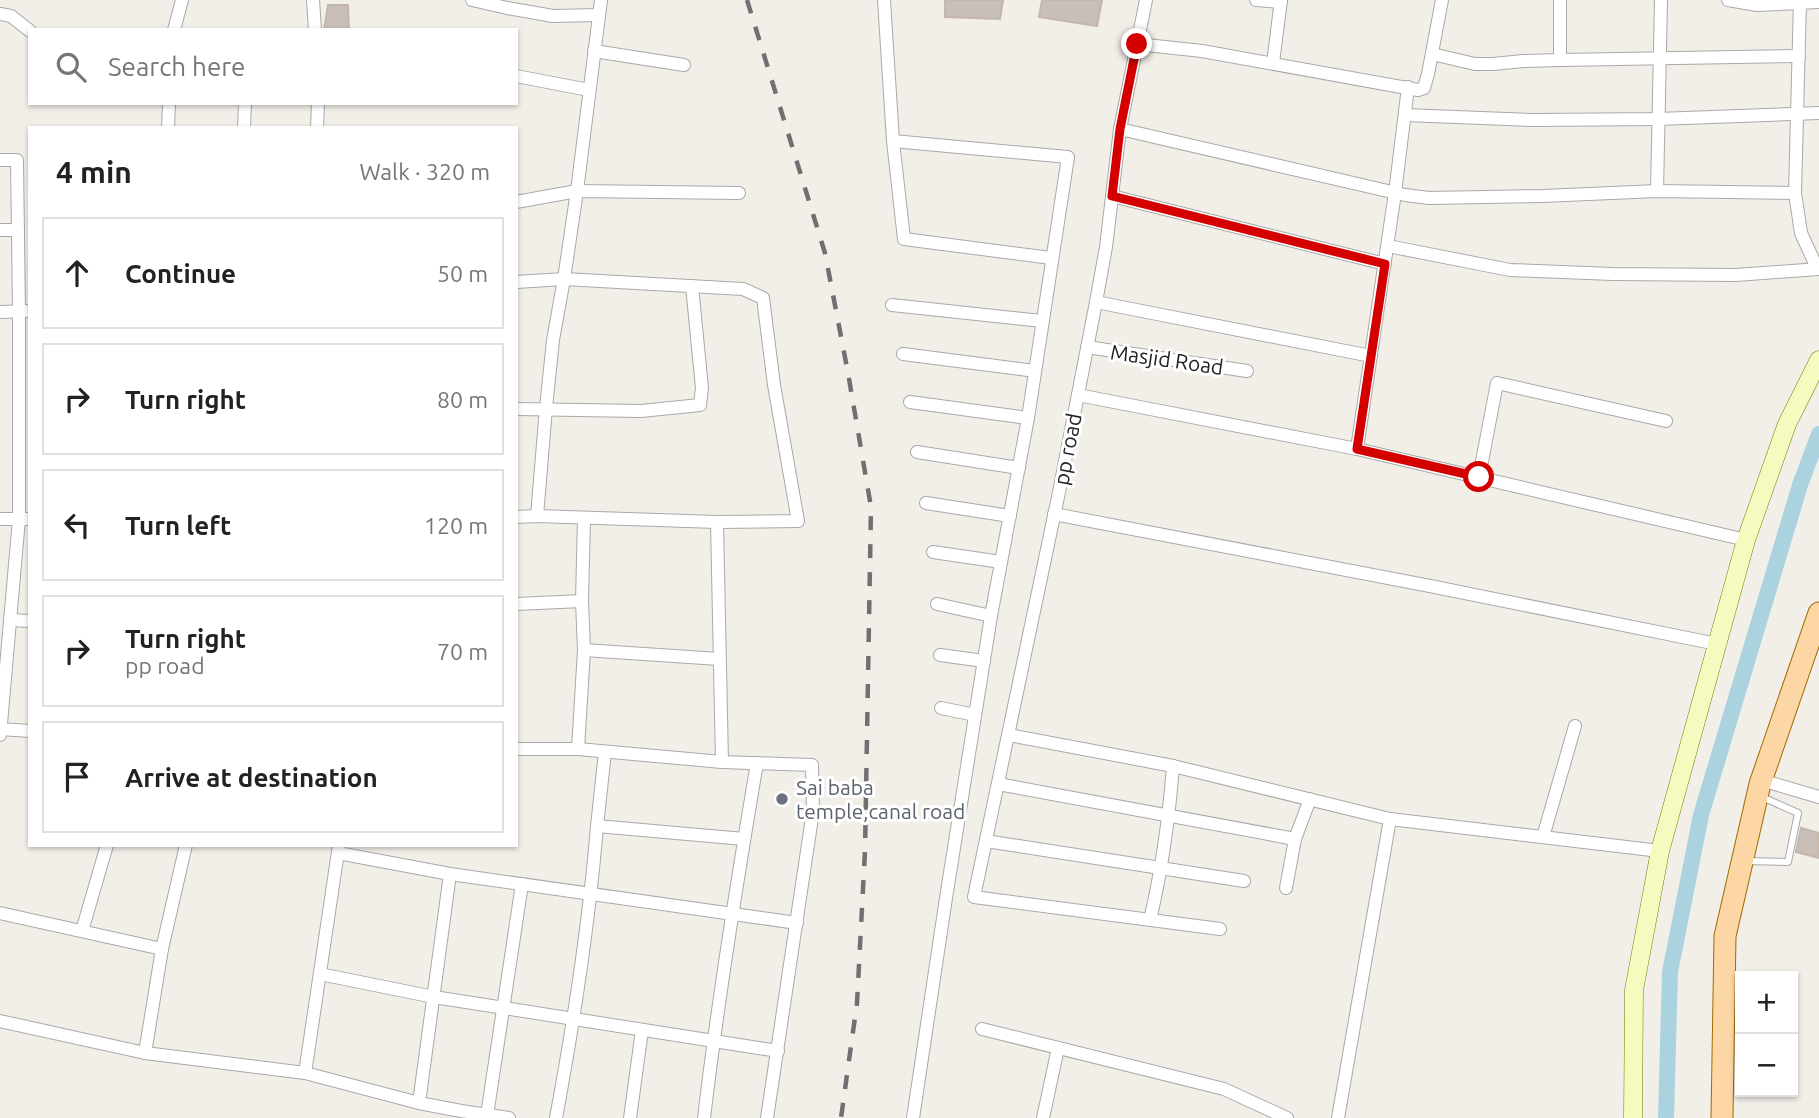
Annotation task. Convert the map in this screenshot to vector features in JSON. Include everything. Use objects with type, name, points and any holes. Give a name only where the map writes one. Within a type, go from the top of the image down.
[{"type":"main road","points":[[1633,1118],[1634,990],[1660,851],[1746,540],[1787,424],[1819,360]]},
{"type":"main road","points":[[1722,1118],[1725,936],[1759,788],[1819,613]]},
{"type":"street","points":[[175,28],[182,0]]},
{"type":"street","points":[[313,0],[316,28]]},
{"type":"street","points":[[472,0],[553,16],[599,15]]},
{"type":"street","points":[[537,516],[553,340],[577,191],[601,0]]},
{"type":"street","points":[[884,0],[893,141],[904,239],[1051,258]]},
{"type":"street","name":"pp road","points":[[1146,0],[1120,129],[1106,247],[1096,302],[974,897],[1150,920]]},
{"type":"street","points":[[1256,0],[1281,1],[1273,63]]},
{"type":"street","points":[[1137,44],[1202,51],[1418,90],[1424,88],[1442,0]]},
{"type":"street","points":[[1560,0],[1560,60]]},
{"type":"street","points":[[1657,191],[1661,0]]},
{"type":"street","points":[[1728,0],[1757,5],[1819,2]]},
{"type":"street","points":[[1388,246],[1523,271],[1736,275],[1818,266],[1801,233],[1795,192],[1800,1]]},
{"type":"street","points":[[0,14],[11,16],[28,29]]},
{"type":"street","points":[[594,51],[684,65]]},
{"type":"street","points":[[1432,54],[1475,64],[1660,57],[1799,57]]},
{"type":"street","points":[[518,76],[589,90]]},
{"type":"street","points":[[1357,449],[1388,246],[1408,87]]},
{"type":"street","points":[[168,126],[169,105]]},
{"type":"street","points":[[244,126],[245,105]]},
{"type":"street","points":[[317,126],[318,105]]},
{"type":"street","points":[[1405,115],[1534,120],[1658,120],[1819,113]]},
{"type":"street","points":[[1120,129],[1395,193],[1429,198],[1657,191],[1795,192]]},
{"type":"street","points":[[893,141],[1068,157],[1028,418],[975,715],[913,1118]]},
{"type":"street","points":[[0,160],[17,160],[18,230],[24,311],[24,519],[10,620],[0,731],[28,731]]},
{"type":"street","points":[[518,202],[577,191],[739,193]]},
{"type":"street","points":[[1112,196],[1385,264]]},
{"type":"street","points":[[0,230],[18,230]]},
{"type":"street","points":[[518,282],[564,279],[743,289],[763,298],[774,385],[798,521],[717,522],[518,517]]},
{"type":"street","points":[[518,409],[641,411],[701,405],[702,388],[692,286]]},
{"type":"street","points":[[1096,302],[1371,356]]},
{"type":"street","points":[[892,305],[1042,321]]},
{"type":"street","points":[[0,312],[24,311]]},
{"type":"street","name":"Masjid Road","points":[[1087,347],[1247,371]]},
{"type":"street","points":[[903,354],[1035,371]]},
{"type":"street","points":[[1479,477],[1497,383],[1666,421]]},
{"type":"street","points":[[1077,395],[1357,449],[1746,540]]},
{"type":"street","points":[[910,402],[1028,418]]},
{"type":"street","points":[[917,452],[1019,468]]},
{"type":"street","points":[[926,503],[1010,516]]},
{"type":"street","points":[[1054,514],[1717,644]]},
{"type":"street","points":[[578,749],[584,650],[583,518]]},
{"type":"street","points":[[0,519],[24,519]]},
{"type":"street","points":[[717,522],[722,762]]},
{"type":"street","points":[[933,552],[1002,562]]},
{"type":"street","points":[[518,604],[582,601]]},
{"type":"street","points":[[937,604],[991,617]]},
{"type":"street","points":[[10,620],[28,621]]},
{"type":"street","points":[[584,650],[719,659]]},
{"type":"street","points":[[940,655],[984,661]]},
{"type":"street","points":[[941,708],[975,715]]},
{"type":"street","points":[[1543,837],[1575,726]]},
{"type":"street","points":[[1009,735],[1173,766],[1391,819],[1660,851]]},
{"type":"street","points":[[518,749],[578,749],[722,762],[812,765],[813,811],[767,1118]]},
{"type":"street","points":[[556,1118],[592,894],[605,752]]},
{"type":"street","points":[[704,1118],[713,1041],[757,763]]},
{"type":"street","points":[[1173,766],[1169,816],[1150,920],[1220,929]]},
{"type":"street","points":[[998,784],[1294,839]]},
{"type":"street","points":[[1759,788],[1819,797]]},
{"type":"street","points":[[1286,888],[1294,839],[1310,799]]},
{"type":"street","points":[[1338,1118],[1391,819]]},
{"type":"street","points":[[597,826],[744,839]]},
{"type":"street","points":[[986,841],[1244,881]]},
{"type":"street","points":[[82,932],[106,847]]},
{"type":"street","points":[[145,1053],[162,949],[186,847]]},
{"type":"street","points":[[305,1073],[339,849],[450,874],[797,923]]},
{"type":"street","points":[[419,1103],[450,874]]},
{"type":"street","points":[[487,1115],[522,884]]},
{"type":"street","points":[[0,913],[162,949]]},
{"type":"street","points":[[320,974],[434,997],[778,1051]]},
{"type":"street","points":[[0,1021],[145,1053],[305,1073],[419,1103],[509,1118]]},
{"type":"street","points":[[982,1029],[1224,1089],[1287,1118]]},
{"type":"street","points":[[630,1118],[642,1030]]},
{"type":"street","points":[[1043,1118],[1058,1048]]},
{"type":"lane","points":[[1742,861],[1788,862],[1798,813],[1759,788]]},
{"type":"building","points":[[945,0],[1003,0],[1000,19],[945,17]]},
{"type":"building","points":[[1042,0],[1102,0],[1097,26],[1039,17]]},
{"type":"building","points":[[328,5],[348,5],[349,28],[324,28]]},
{"type":"building","points":[[1801,828],[1819,833],[1819,858],[1796,852]]},
{"type":"waterway","points":[[1666,1118],[1670,972],[1701,815],[1800,485],[1819,434]]},
{"type":"railway","points":[[747,0],[825,253],[871,507],[865,851],[857,1003],[841,1118]]},
{"type":"place","name":"Sai baba temple,canal road","points":[[782,799]]},
{"type":"route","points":[[1137,44],[1120,129],[1112,196],[1385,264],[1357,449],[1479,477]]}]
